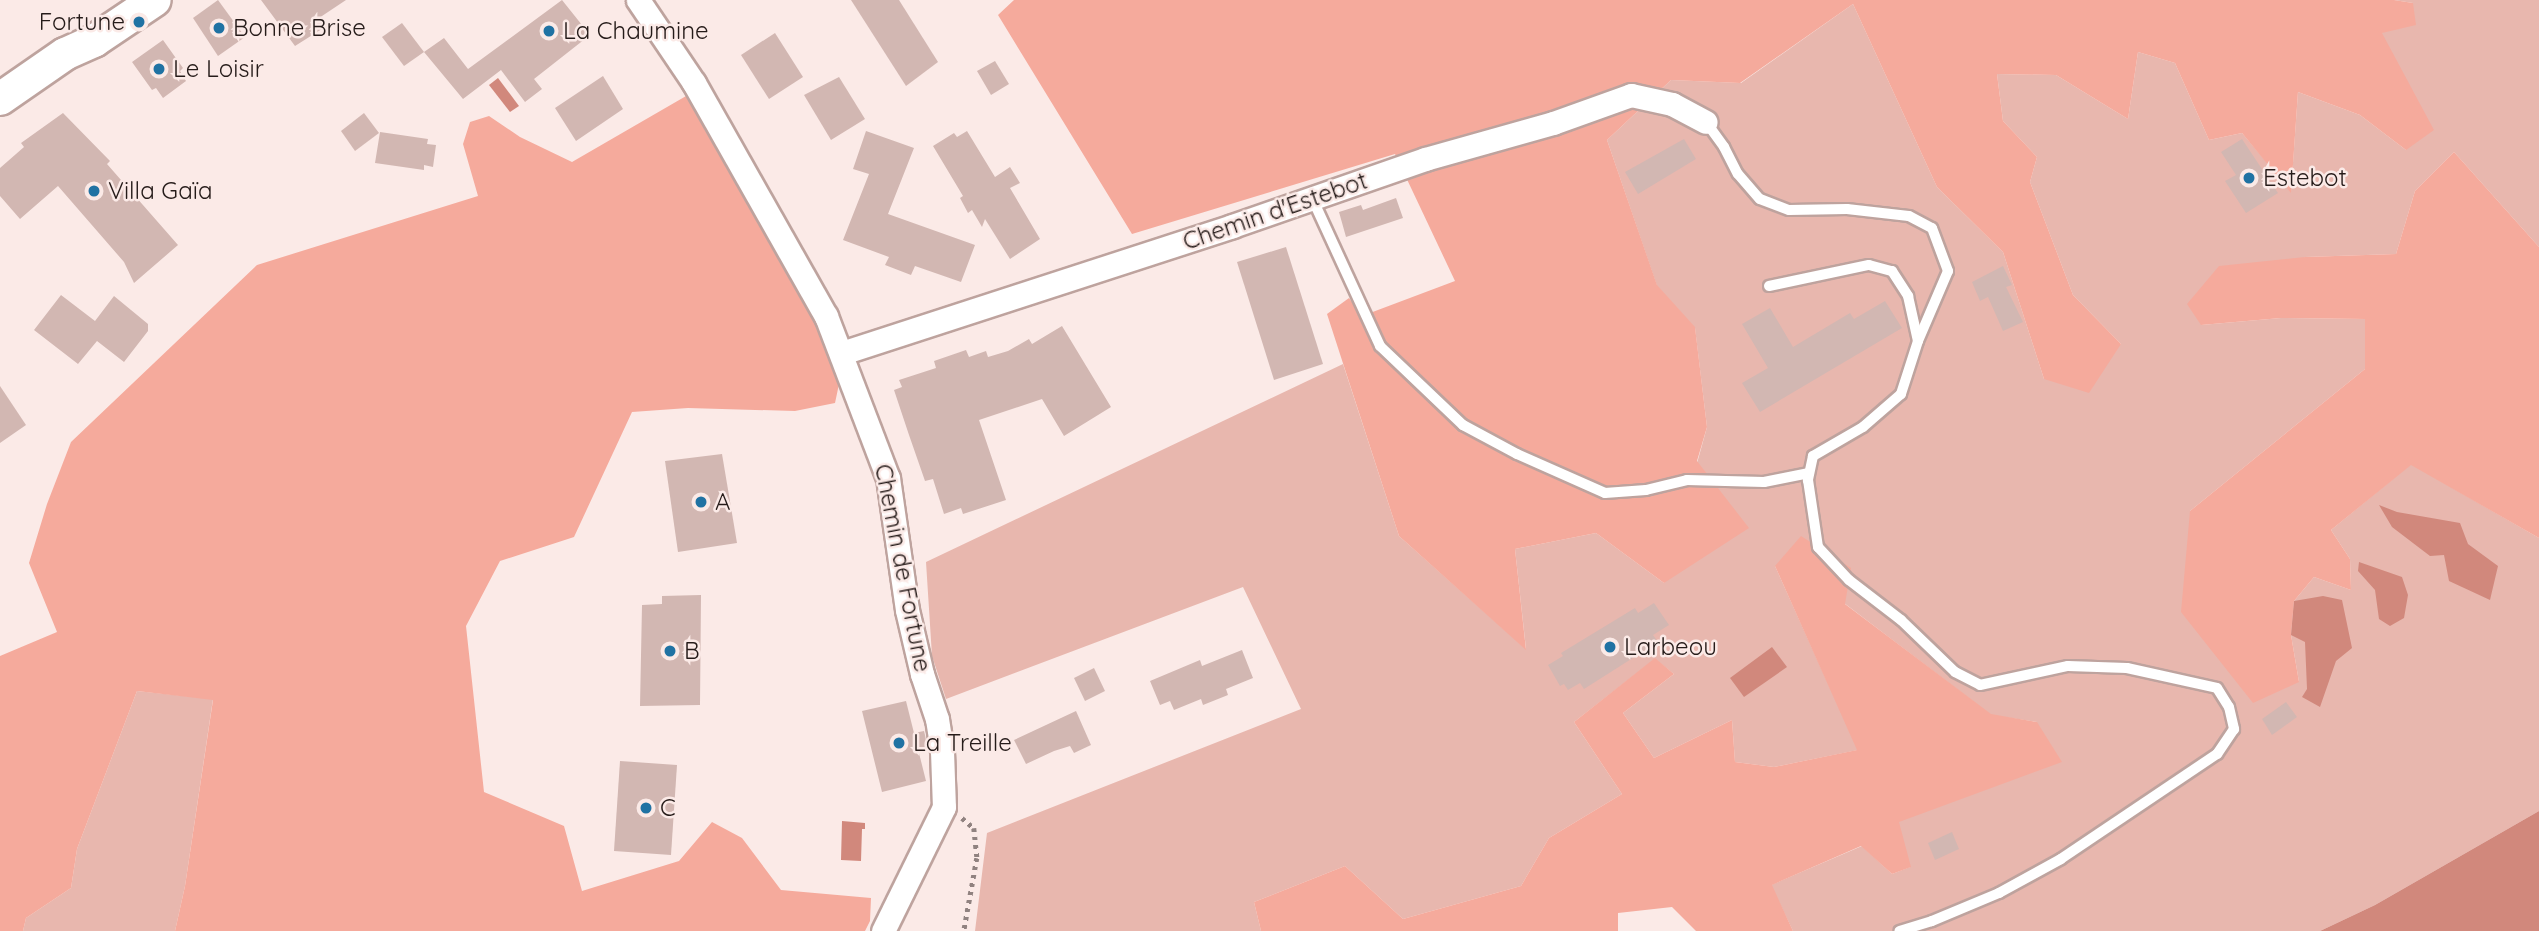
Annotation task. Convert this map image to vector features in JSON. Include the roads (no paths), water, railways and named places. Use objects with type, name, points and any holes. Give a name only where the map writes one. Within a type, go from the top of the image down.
[{"type":"main road","points":[[65,54],[86,24],[120,0]]},
{"type":"main road","points":[[0,99],[65,54],[93,41],[155,0]]},
{"type":"street","name":"Chemin de Fortune","points":[[638,0],[694,83],[826,316],[888,478],[907,610],[922,674],[937,719],[942,751],[944,807],[883,931]]},
{"type":"street","name":"Chemin d'Estebot","points":[[842,353],[1425,159],[1553,123],[1631,95],[1672,104],[1706,122]]},
{"type":"lane","points":[[1706,122],[1724,147],[1738,174],[1759,199],[1789,211],[1847,209],[1909,216],[1932,228],[1948,271],[1918,341],[1901,394],[1863,427],[1813,456],[1810,473],[1818,547],[1849,580],[1901,620],[1955,672],[1980,685],[2067,666],[2127,668],[2217,688],[2230,707],[2234,729],[2217,754],[2062,859],[1934,926],[1899,931]]},
{"type":"lane","points":[[1312,198],[1380,346],[1463,425],[1517,454],[1605,493],[1646,490],[1687,480],[1764,482],[1810,473]]},
{"type":"lane","points":[[1769,286],[1869,265],[1892,271],[1908,296],[1918,341]]},
{"type":"place","name":"Fortune","points":[[139,22]]},
{"type":"place","name":"Bonne Brise","points":[[219,28]]},
{"type":"place","name":"La Chaumine","points":[[549,31]]},
{"type":"place","name":"Le Loisir","points":[[159,69]]},
{"type":"place","name":"Estebot","points":[[2249,178]]},
{"type":"place","name":"Villa Gaïa","points":[[94,191]]},
{"type":"place","name":"A","points":[[701,502]]},
{"type":"place","name":"Larbeou","points":[[1610,647]]},
{"type":"place","name":"B","points":[[670,651]]},
{"type":"place","name":"La Treille","points":[[899,743]]},
{"type":"place","name":"C","points":[[646,808]]}]
